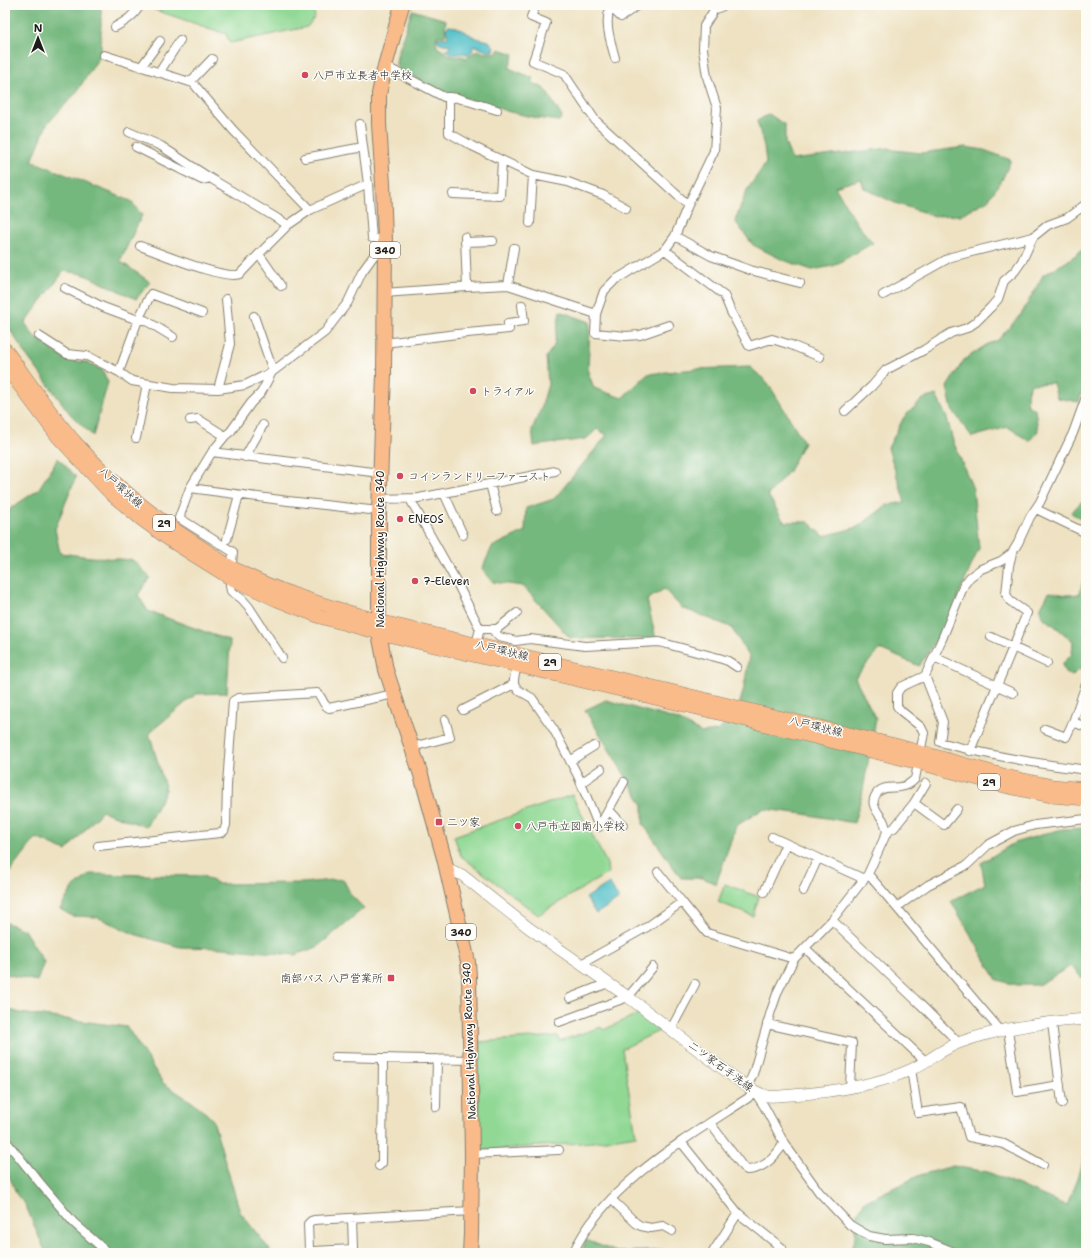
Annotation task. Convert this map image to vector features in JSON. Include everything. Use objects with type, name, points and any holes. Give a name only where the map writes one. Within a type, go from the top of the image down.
[{"type":"highway","name":"National Highway Route 340","points":[[402,5],[379,94],[379,124],[385,240],[384,343],[379,505],[379,627],[386,670],[421,775],[446,868],[468,962],[472,1154],[472,1234],[470,1253]]},
{"type":"main road","name":"八戸環状線","points":[[5,349],[75,442],[109,478],[140,504],[231,572]]},
{"type":"main road","name":"八戸環状線","points":[[5,366],[58,437],[111,494],[171,541],[231,572],[274,586],[379,627],[920,757],[1053,786],[1086,789]]},
{"type":"main road","name":"八戸環状線","points":[[379,627],[476,644],[518,660]]},
{"type":"main road","name":"八戸環状線","points":[[920,757],[1008,787],[1051,796],[1086,799]]},
{"type":"street","points":[[115,27],[128,20],[137,11],[140,5]]},
{"type":"street","points":[[536,5],[531,17],[546,23],[533,61],[564,74],[595,120],[688,205]]},
{"type":"street","points":[[609,6],[621,17],[638,5]]},
{"type":"street","points":[[669,325],[640,334],[626,336],[594,333],[596,314],[604,291],[615,280],[665,250],[675,236],[714,151],[717,108],[707,77],[703,49],[704,26],[714,10],[725,5]]},
{"type":"street","points":[[609,6],[607,16],[608,27],[615,58]]},
{"type":"street","points":[[159,73],[180,40]]},
{"type":"street","points":[[141,67],[160,41]]},
{"type":"street","points":[[104,55],[193,83],[233,130],[310,210]]},
{"type":"street","points":[[190,82],[212,59]]},
{"type":"street","points":[[385,66],[444,97],[458,98],[497,110]]},
{"type":"street","points":[[449,97],[449,133],[472,146],[533,175],[568,182],[604,194],[626,208]]},
{"type":"street","points":[[39,336],[67,354],[87,356],[119,372],[132,381],[147,384],[173,388],[218,389],[245,385],[272,372],[325,332],[348,302],[362,272],[385,240],[372,238],[368,184],[360,124]]},
{"type":"street","points":[[129,132],[161,146],[210,178],[288,225]]},
{"type":"street","points":[[305,158],[363,147]]},
{"type":"street","points":[[136,148],[202,180],[210,178]]},
{"type":"street","points":[[453,194],[500,196],[502,160]]},
{"type":"street","points":[[530,223],[533,175]]},
{"type":"street","points":[[140,246],[211,271],[237,276],[288,225],[310,210],[368,184]]},
{"type":"street","points":[[883,295],[951,257],[1033,237],[1048,226],[1068,218],[1086,204]]},
{"type":"street","points":[[675,236],[711,256],[750,270],[800,283]]},
{"type":"street","points":[[845,411],[872,386],[886,370],[924,350],[951,333],[967,328],[976,322],[998,299],[1004,281],[1015,271],[1022,261],[1033,237]]},
{"type":"street","points":[[467,287],[465,240],[493,241]]},
{"type":"street","points":[[508,285],[514,248]]},
{"type":"street","points":[[665,250],[724,295],[749,346],[772,339],[820,357]]},
{"type":"street","points":[[259,254],[282,286]]},
{"type":"street","points":[[384,293],[508,285],[596,314]]},
{"type":"street","points":[[65,288],[103,307],[138,320],[145,320],[173,337]]},
{"type":"street","points":[[119,372],[138,320],[151,294],[202,313]]},
{"type":"street","points":[[218,389],[230,344],[226,299]]},
{"type":"street","points":[[384,343],[509,329],[508,323],[524,321],[522,304]]},
{"type":"street","points":[[254,316],[272,372],[261,393],[251,403],[231,431],[212,452],[190,488],[179,518],[233,552],[231,591],[242,599],[282,658]]},
{"type":"street","points":[[136,438],[147,384]]},
{"type":"street","points":[[970,751],[996,685],[1027,614],[1010,601],[1006,594],[1012,553],[1030,517],[1040,502],[1073,433],[1086,397]]},
{"type":"street","points":[[190,420],[198,419],[225,436]]},
{"type":"street","points":[[245,456],[263,425]]},
{"type":"street","points":[[212,452],[380,473]]},
{"type":"street","points":[[190,488],[239,495],[379,505],[555,471]]},
{"type":"street","points":[[490,484],[496,511]]},
{"type":"street","points":[[444,493],[463,536]]},
{"type":"street","points":[[228,538],[239,495]]},
{"type":"street","points":[[410,499],[456,581],[480,629],[476,644]]},
{"type":"street","points":[[1036,509],[1086,533]]},
{"type":"street","points":[[887,832],[884,821],[875,810],[873,802],[878,792],[885,788],[902,787],[910,784],[915,779],[924,733],[921,726],[901,711],[897,706],[897,693],[902,687],[925,676],[964,585],[970,577],[1001,561],[1012,553]]},
{"type":"street","points":[[480,629],[500,628],[517,614]]},
{"type":"street","points":[[492,629],[499,637],[516,641],[530,639],[585,646],[659,642],[719,658],[737,667]]},
{"type":"street","points":[[991,637],[1047,663]]},
{"type":"street","points":[[934,657],[1013,693]]},
{"type":"street","points":[[518,660],[514,684],[518,690],[532,698],[554,730],[581,783],[599,827],[624,782]]},
{"type":"street","points":[[925,676],[943,722],[940,742],[970,751],[1018,761],[1080,769],[1086,768]]},
{"type":"street","points":[[463,710],[514,684]]},
{"type":"street","points":[[1045,729],[1066,737],[1073,722],[1086,684]]},
{"type":"street","points":[[98,846],[220,833],[224,831],[233,701],[238,698],[317,693],[326,707],[330,708],[394,694]]},
{"type":"street","points":[[412,747],[450,737],[445,720]]},
{"type":"street","points":[[1073,722],[1086,727]]},
{"type":"street","points":[[570,761],[594,746]]},
{"type":"street","points":[[581,783],[602,769]]},
{"type":"street","points":[[573,1253],[589,1224],[611,1199],[633,1178],[681,1142],[748,1098],[767,1024],[778,991],[794,959],[832,920],[866,877],[887,832],[894,828],[914,803],[926,782]]},
{"type":"street","points":[[914,803],[944,825],[957,809]]},
{"type":"street","points":[[609,810],[623,825]]},
{"type":"street","points":[[897,907],[928,885],[967,865],[988,845],[1014,831],[1035,825],[1086,820]]},
{"type":"street","points":[[772,837],[818,858],[866,877],[897,907],[945,966],[1005,1030],[1017,1092],[1060,1085]]},
{"type":"street","points":[[764,892],[786,844]]},
{"type":"street","points":[[803,891],[818,858]]},
{"type":"street","name":"二ツ家石手洗線","points":[[446,868],[462,876],[529,928],[628,996],[750,1089],[769,1096],[809,1093],[850,1087],[895,1076],[925,1062],[959,1043],[988,1034],[1005,1030],[1086,1019]]},
{"type":"street","points":[[658,872],[707,933],[794,959]]},
{"type":"street","points":[[580,964],[646,926],[682,902]]},
{"type":"street","points":[[832,920],[959,1043]]},
{"type":"street","points":[[805,948],[925,1062]]},
{"type":"street","points":[[559,1022],[628,996],[653,967]]},
{"type":"street","points":[[570,998],[608,983]]},
{"type":"street","points":[[671,1029],[695,984]]},
{"type":"street","points":[[1052,1023],[1062,1103]]},
{"type":"street","points":[[767,1024],[852,1043],[850,1087]]},
{"type":"street","points":[[335,1057],[471,1060]]},
{"type":"street","points":[[379,1166],[382,1163],[383,1058]]},
{"type":"street","points":[[436,1107],[437,1059]]},
{"type":"street","points":[[911,1069],[918,1113],[961,1107],[969,1137],[1004,1144],[1043,1165]]},
{"type":"street","points":[[750,1089],[764,1106],[784,1143],[819,1192],[850,1225],[869,1236],[884,1239],[913,1238],[929,1242],[956,1253]]},
{"type":"street","points":[[710,1123],[743,1167],[747,1170],[758,1168],[777,1155],[784,1143]]},
{"type":"street","points":[[5,1140],[74,1223],[108,1253]]},
{"type":"street","points":[[681,1142],[738,1213],[782,1248]]},
{"type":"street","points":[[472,1154],[560,1150]]},
{"type":"street","points":[[611,1199],[641,1226],[651,1228],[663,1226],[672,1231]]},
{"type":"street","points":[[352,1218],[353,1250],[314,1251],[309,1249],[308,1224],[311,1221],[352,1218],[472,1211]]},
{"type":"street","points":[[713,1252],[738,1213]]},
{"type":"green space","points":[[5,5],[101,5],[101,54],[76,93],[47,124],[32,161],[131,201],[142,215],[120,261],[150,282],[136,299],[83,274],[64,271],[25,323],[33,335],[67,361],[86,362],[102,370],[108,382],[93,436],[71,415],[27,356],[5,322]]},
{"type":"green space","points":[[313,5],[315,17],[307,27],[230,43],[226,34],[155,10],[146,6]]},
{"type":"green space","points":[[412,10],[446,20],[446,34],[445,36],[437,36],[437,47],[453,57],[463,56],[466,58],[478,50],[484,53],[497,53],[499,49],[514,54],[509,68],[533,78],[533,83],[545,89],[562,117],[559,121],[536,118],[443,93],[398,69],[396,64],[397,56]]},
{"type":"green space","points":[[769,114],[785,125],[785,143],[792,160],[889,148],[893,150],[921,153],[965,147],[984,150],[1011,160],[1002,180],[988,200],[960,215],[935,216],[895,203],[864,188],[861,179],[835,187],[857,224],[873,243],[833,266],[812,270],[783,260],[753,245],[735,221],[747,190],[766,163],[764,146],[757,121]]},
{"type":"green space","points":[[1086,247],[1086,378],[1079,402],[1057,398],[1053,383],[1030,384],[1027,394],[1028,406],[1035,409],[1038,431],[1029,441],[1008,427],[972,437],[952,409],[947,387],[964,360],[986,345],[998,340],[1022,313],[1043,275],[1066,262]]},
{"type":"green space","points":[[560,311],[590,322],[588,372],[594,388],[622,398],[648,374],[695,369],[750,367],[768,383],[804,442],[789,471],[768,495],[784,522],[808,522],[824,536],[858,527],[887,505],[905,502],[888,448],[904,417],[923,399],[936,395],[947,418],[953,441],[973,489],[979,548],[944,629],[919,666],[880,649],[855,678],[876,719],[862,795],[854,823],[804,814],[763,809],[736,826],[716,884],[703,878],[681,878],[643,824],[643,805],[585,710],[606,700],[678,720],[702,733],[717,731],[736,716],[744,688],[749,656],[731,627],[682,608],[664,589],[647,600],[656,639],[570,638],[523,586],[493,582],[482,569],[492,547],[525,531],[526,508],[554,499],[607,435],[597,429],[586,439],[534,446],[532,429],[541,409],[548,384],[546,357],[554,346]]},
{"type":"green space","points":[[58,458],[76,477],[55,529],[60,553],[133,560],[150,577],[138,595],[148,611],[230,641],[227,693],[196,694],[149,733],[166,790],[146,827],[102,811],[66,851],[36,838],[5,878],[5,520],[11,508],[38,490]]},
{"type":"green space","points":[[1086,497],[1086,521],[1071,513]]},
{"type":"green space","points":[[1086,580],[1086,666],[1085,668],[1078,670],[1072,676],[1065,672],[1062,664],[1072,654],[1073,641],[1042,617],[1040,609],[1049,592],[1067,595],[1079,594],[1083,581]]},
{"type":"green space","points":[[572,795],[607,864],[608,873],[538,915],[461,856],[454,836]]},
{"type":"green space","points":[[1086,828],[1086,978],[1081,977],[1071,966],[1038,985],[1017,985],[997,980],[951,901],[985,884],[981,863],[1014,843],[1062,829]]},
{"type":"green space","points":[[90,874],[203,876],[219,884],[303,883],[343,879],[351,895],[364,908],[317,947],[295,955],[223,948],[180,947],[134,934],[97,917],[72,916],[60,909],[72,889]]},
{"type":"green space","points":[[725,884],[759,897],[753,916],[718,902]]},
{"type":"green space","points":[[5,922],[24,930],[44,962],[37,981],[5,974]]},
{"type":"green space","points":[[5,1008],[20,1013],[127,1027],[163,1083],[198,1106],[213,1120],[240,1212],[270,1250],[270,1253],[46,1253],[25,1204],[17,1195],[5,1166]]},
{"type":"green space","points":[[642,1012],[665,1028],[622,1049],[636,1135],[593,1142],[478,1151],[478,1042],[558,1036],[559,1041],[601,1027],[603,1030]]},
{"type":"green space","points":[[1085,1155],[1086,1253],[851,1253],[856,1234],[853,1221],[864,1202],[920,1175],[953,1166],[988,1172],[1067,1206]]},
{"type":"green space","points":[[586,1240],[617,1252],[664,1250],[667,1253],[581,1253]]},
{"type":"water","points":[[449,26],[457,27],[476,38],[489,41],[494,47],[493,51],[486,51],[476,46],[472,47],[473,51],[467,55],[464,53],[453,55],[445,49],[449,49],[450,45],[439,43],[437,38],[447,38],[448,35],[446,28]]},
{"type":"water","points":[[609,883],[619,899],[596,914],[586,898]]},
{"type":"place","name":"八戸市立長者中学校","points":[[305,75]]},
{"type":"place","name":"トライアル","points":[[473,391]]},
{"type":"place","name":"コインランドリーファースト","points":[[400,476]]},
{"type":"place","name":"ENEOS","points":[[400,519]]},
{"type":"place","name":"7-Eleven","points":[[415,581]]},
{"type":"place","name":"二ツ家","points":[[439,822]]},
{"type":"place","name":"八戸市立図南小学校","points":[[518,826]]},
{"type":"place","name":"南部バス 八戸営業所","points":[[391,978]]}]
